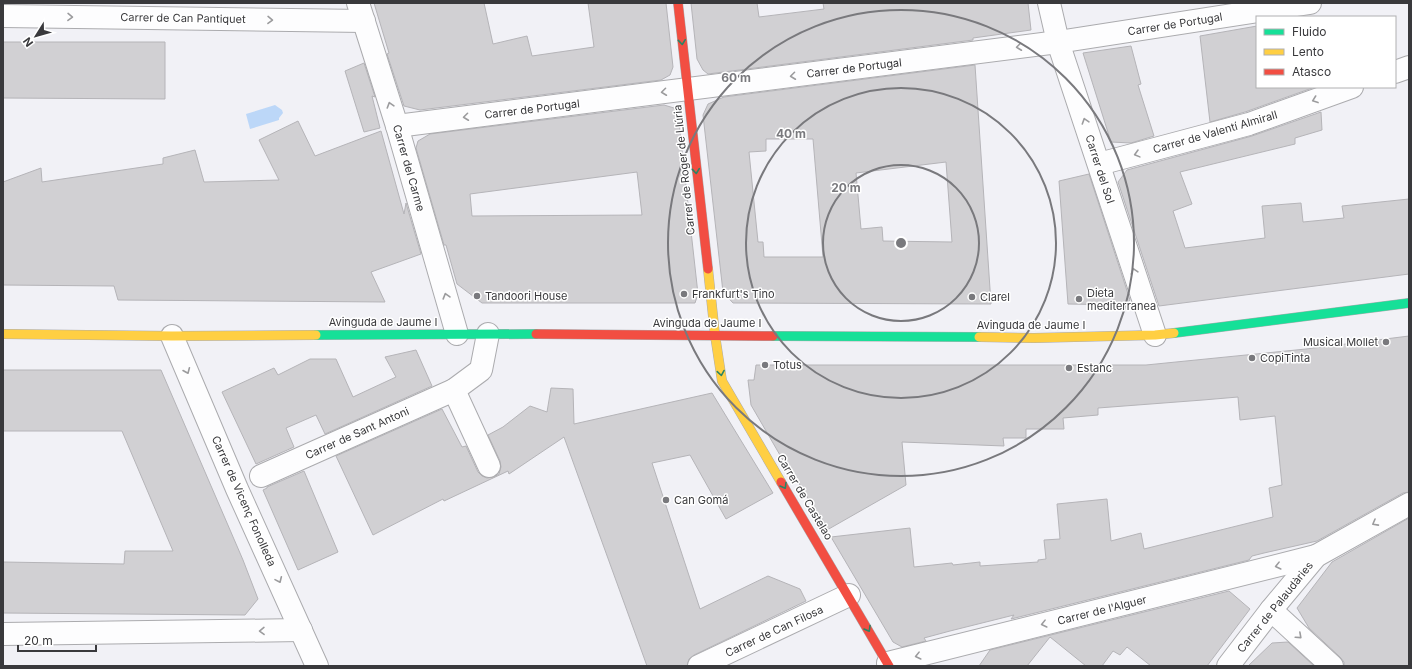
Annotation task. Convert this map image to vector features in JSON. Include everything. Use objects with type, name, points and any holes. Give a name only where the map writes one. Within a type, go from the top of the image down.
[{"type":"street","name":"Carrer de Roger de Llúria","points":[[678,3],[715,334]]},
{"type":"street","name":"Carrer del Sol","points":[[1049,3],[1058,42],[1155,335]]},
{"type":"street","name":"Carrer de Portugal","points":[[396,126],[1058,42],[1310,3]]},
{"type":"street","name":"Carrer de Can Pantiquet","points":[[3,16],[361,12]]},
{"type":"street","name":"Carrer del Carme","points":[[361,12],[458,334]]},
{"type":"street","points":[[1396,72],[1409,66]]},
{"type":"street","name":"Carrer de Valentí Almirall","points":[[1099,164],[1249,124],[1349,88]]},
{"type":"street","name":"Avinguda de Jaume I","points":[[3,334],[172,336],[715,334],[1034,338],[1155,335],[1409,303]]},
{"type":"street","name":"Carrer de Sant Antoni","points":[[261,476],[454,390],[481,370],[488,334]]},
{"type":"street","name":"Carrer de Castelao","points":[[715,334],[722,381],[889,665]]},
{"type":"street","name":"Carrer de Vicenç Fonolleda","points":[[172,336],[237,489],[317,666]]},
{"type":"street","points":[[454,390],[489,466]]},
{"type":"street","name":"Carrer de Palaudàries","points":[[1228,666],[1271,610],[1316,556],[1409,504]]},
{"type":"street","name":"Carrer de l'Alguer","points":[[889,665],[1316,556]]},
{"type":"street","name":"Carrer de Can Filosa","points":[[699,666],[849,595]]},
{"type":"street","points":[[1271,610],[1332,666]]},
{"type":"street","points":[[3,634],[301,630]]},
{"type":"water","points":[[275,105],[282,110],[283,113],[279,120],[250,129],[246,114]]},
{"type":"building","points":[[374,3],[484,3],[493,44],[527,36],[532,56],[594,47],[588,3],[666,3],[673,67],[670,75],[661,80],[420,110],[404,106],[387,54],[389,53]]},
{"type":"building","points":[[691,3],[757,3],[759,17],[824,9],[823,3],[1028,3],[1031,30],[973,38],[973,40],[708,74],[703,70],[697,59]]},
{"type":"building","points":[[1256,26],[1256,88],[1312,88],[1245,112],[1210,122],[1200,36]]},
{"type":"building","points":[[3,42],[165,42],[165,99],[3,98]]},
{"type":"building","points":[[1131,46],[1141,84],[1138,85],[1154,136],[1131,143],[1111,142],[1083,53]]},
{"type":"building","points":[[364,63],[375,97],[372,96],[380,128],[364,132],[345,71]]},
{"type":"building","points":[[975,65],[991,304],[733,303],[723,292],[703,115],[708,104],[724,97]],"holes":[[[766,139],[813,139],[823,257],[764,257],[763,242],[758,242],[749,152],[766,151]],[[946,162],[952,242],[883,241],[882,227],[861,229],[856,173]]]},
{"type":"building","points":[[664,105],[674,108],[678,114],[698,294],[695,303],[482,303],[457,284],[446,245],[444,245],[416,148],[418,141],[430,134]],"holes":[[[637,172],[642,215],[472,216],[470,194]]]},
{"type":"building","points":[[1321,112],[1322,130],[1295,138],[1295,144],[1180,172],[1192,204],[1173,211],[1185,248],[1265,238],[1262,206],[1301,203],[1303,222],[1344,218],[1342,206],[1409,199],[1409,274],[1159,306],[1118,182],[1127,170],[1252,136]]},
{"type":"building","points":[[298,121],[315,156],[381,131],[404,214],[406,203],[421,254],[371,272],[385,302],[118,300],[114,286],[3,285],[3,182],[41,168],[42,182],[163,164],[163,158],[195,150],[204,182],[279,180],[259,140]]},
{"type":"building","points":[[1089,174],[1130,300],[1126,305],[1068,304],[1059,181]]},
{"type":"building","points":[[1409,336],[1409,492],[1403,493],[1317,541],[1252,556],[1249,560],[1011,619],[1014,615],[950,631],[924,638],[926,641],[902,647],[893,642],[831,537],[910,528],[914,567],[980,562],[980,566],[1038,562],[1038,560],[1046,559],[1044,540],[1060,539],[1057,504],[1107,499],[1111,541],[1141,533],[1144,549],[1273,517],[1269,488],[1282,485],[1275,416],[1240,420],[1238,397],[1098,408],[1098,415],[1063,418],[1064,429],[1026,429],[1026,438],[1003,438],[1004,446],[902,442],[906,485],[827,530],[797,480],[795,481],[751,405],[748,380],[754,380],[756,365],[1146,365],[1306,349]]},
{"type":"building","points":[[416,350],[432,386],[325,434],[316,415],[286,428],[294,447],[256,464],[222,392],[274,368],[278,375],[310,359],[336,359],[353,397],[396,377],[385,357]]},
{"type":"building","points":[[3,370],[161,370],[243,560],[258,599],[245,615],[3,613],[3,562],[124,564],[125,551],[173,551],[122,431],[3,431]]},
{"type":"building","points":[[551,388],[573,389],[574,424],[712,393],[773,493],[726,519],[690,455],[652,463],[700,609],[768,576],[800,589],[806,601],[694,655],[689,659],[687,666],[647,666],[564,437],[509,474],[508,471],[444,501],[443,499],[373,535],[336,456],[442,409],[462,447],[466,446],[478,472],[487,478],[494,477],[499,474],[501,467],[500,461],[488,435],[503,427],[530,406],[547,412]]},
{"type":"building","points":[[304,471],[338,552],[298,570],[263,490]]},
{"type":"building","points":[[1409,518],[1409,666],[1344,666],[1344,662],[1340,657],[1309,628],[1297,608],[1332,562]]},
{"type":"building","points":[[1229,591],[1250,609],[1207,666],[1151,666],[1127,647],[1120,655],[1113,651],[1102,666],[1086,666],[1050,637],[1027,666],[979,666],[990,650]]},
{"type":"building","points":[[1288,642],[1314,666],[1248,666],[1272,643]]},
{"type":"traffic: fast","points":[[1174,333],[1409,303]]},
{"type":"traffic: fast","points":[[316,335],[536,334]]},
{"type":"traffic: fast","points":[[773,336],[979,337]]},
{"type":"traffic: slow","points":[[708,269],[715,335],[722,381],[781,482]]},
{"type":"traffic: slow","points":[[979,337],[1034,338],[1155,335],[1174,333]]},
{"type":"traffic: slow","points":[[3,334],[172,336],[316,335]]},
{"type":"traffic: jam","points":[[678,3],[708,269]]},
{"type":"traffic: jam","points":[[536,334],[773,336]]},
{"type":"traffic: jam","points":[[781,482],[889,666]]},
{"type":"place","name":"Frankfurt's Tino","points":[[684,294]]},
{"type":"place","name":"Tandoori House","points":[[477,296]]},
{"type":"place","name":"Clarel","points":[[972,297]]},
{"type":"place","name":"Dieta mediterranea","points":[[1079,299]]},
{"type":"place","name":"Musical Mollet","points":[[1386,342]]},
{"type":"place","name":"CopiTinta","points":[[1252,358]]},
{"type":"place","name":"Totus","points":[[765,365]]},
{"type":"place","name":"Estanc","points":[[1069,368]]},
{"type":"place","name":"Can Gomá","points":[[666,500]]}]
